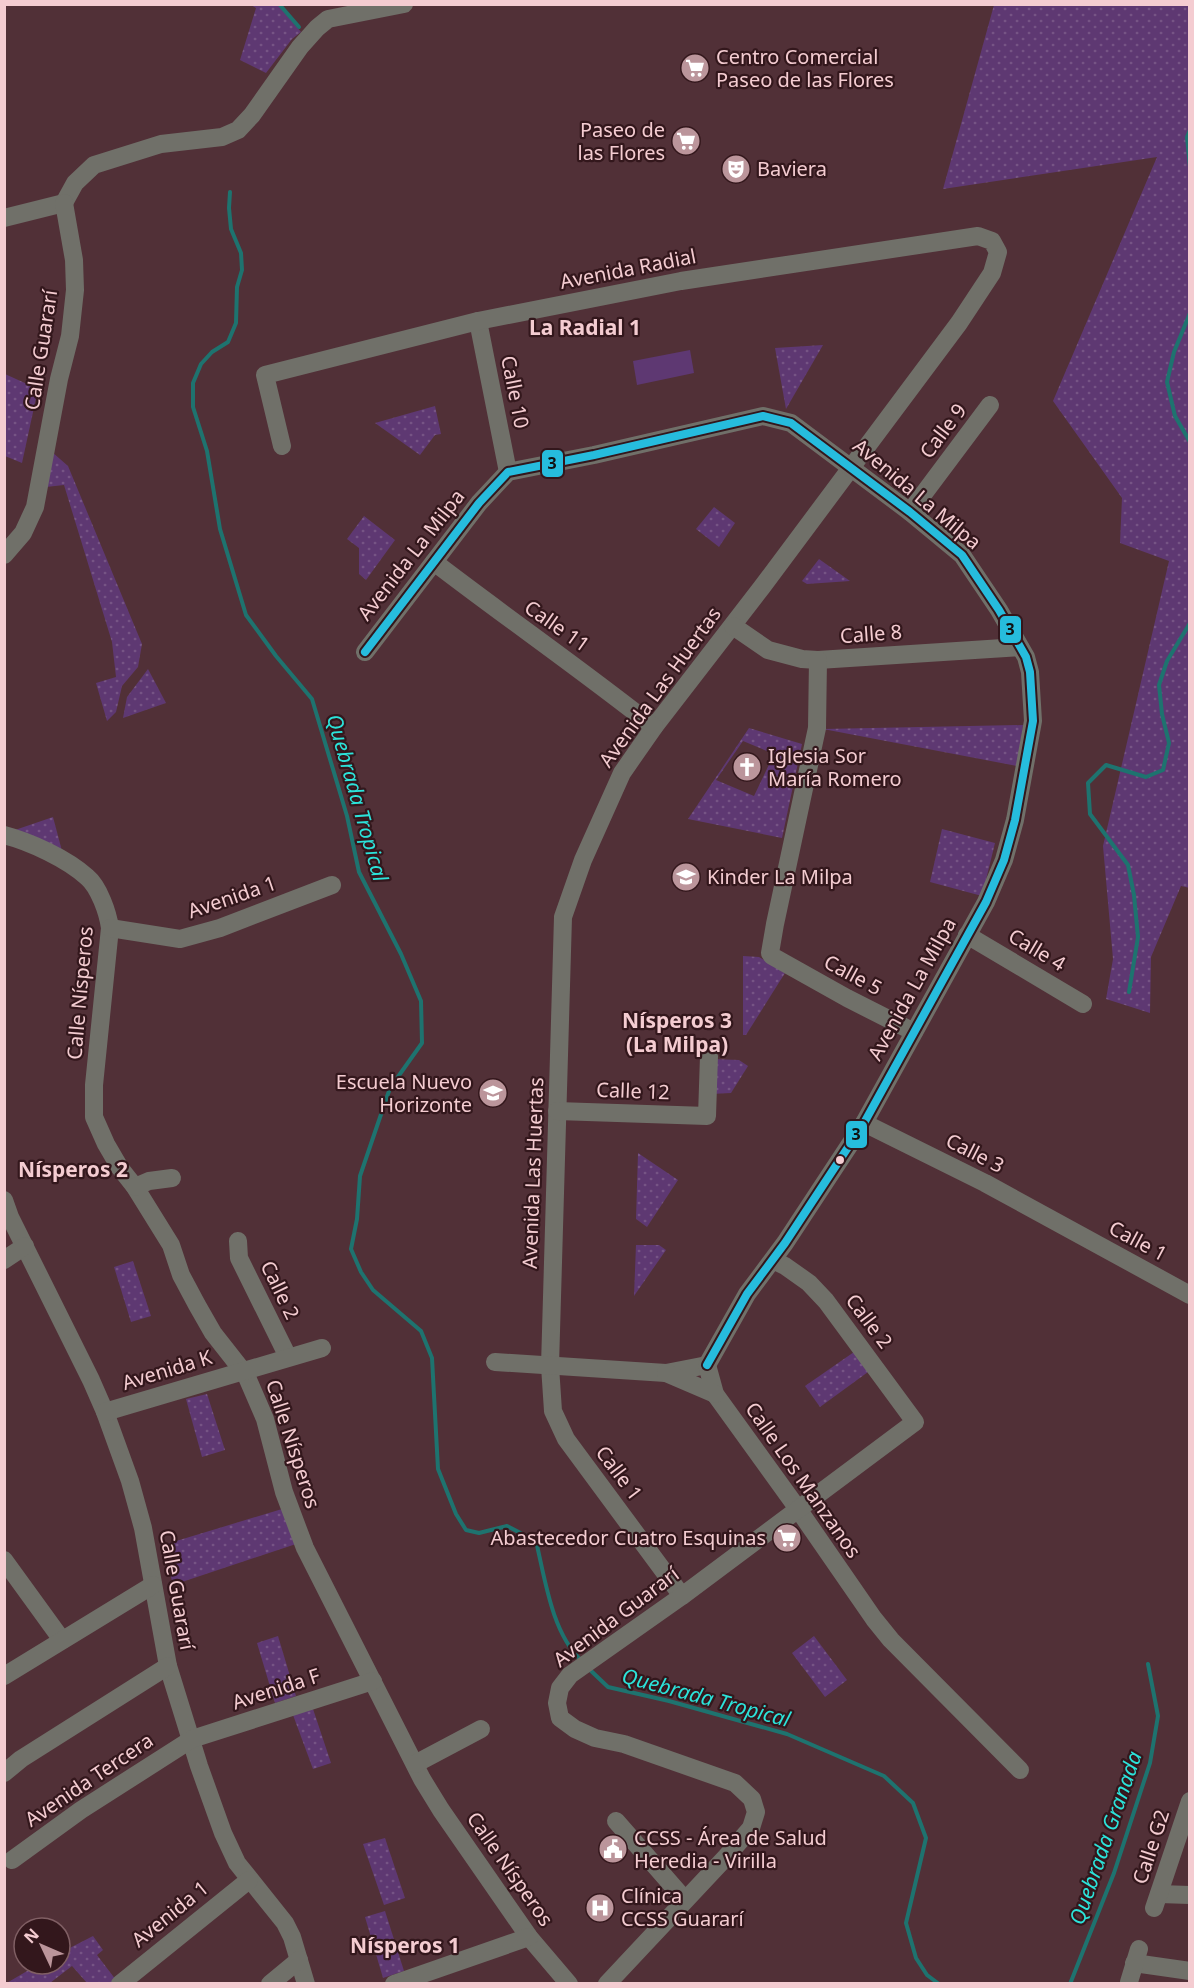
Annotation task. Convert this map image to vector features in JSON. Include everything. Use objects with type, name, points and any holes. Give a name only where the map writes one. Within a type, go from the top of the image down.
[{"type":"street","points":[[4,218],[64,203],[75,183],[94,165],[161,144],[222,137],[238,130],[252,116],[300,47],[328,19],[404,4]]},
{"type":"street","name":"Calle Guararí","points":[[4,555],[23,534],[35,507],[50,439],[59,379],[70,336],[75,290],[74,261],[64,203]]},
{"type":"street","name":"Avenida Radial","points":[[282,446],[265,375],[478,321],[681,281],[978,236],[992,241],[998,252]]},
{"type":"street","name":"Avenida Las Huertas","points":[[550,1366],[563,917],[583,860],[618,781],[654,727],[733,626],[959,323],[992,273],[998,252]]},
{"type":"street","name":"Calle 10","points":[[478,321],[508,472]]},
{"type":"street","name":"Calle 9","points":[[910,512],[990,405]]},
{"type":"street","name":"Avenida La Milpa","points":[[365,652],[479,502],[508,472],[594,455],[763,416],[791,423],[910,512],[962,555],[1020,647],[1030,672],[1032,721],[1017,811],[1004,860],[986,902],[864,1123],[773,1260],[747,1294],[707,1365]]},
{"type":"street","name":"Calle 11","points":[[434,562],[654,727]]},
{"type":"street","name":"Calle 8","points":[[733,626],[768,650],[802,659],[818,660],[1020,647]]},
{"type":"street","name":"Calle 5","points":[[818,660],[817,728],[770,949],[772,956],[914,1032]]},
{"type":"street","name":"Calle Nísperos","points":[[4,835],[33,845],[89,879],[108,912],[110,928],[94,1085],[94,1117],[111,1152],[171,1245],[181,1275],[213,1333],[243,1371],[256,1395],[265,1419],[284,1492],[305,1548],[415,1764],[441,1810],[529,1937],[569,1983]]},
{"type":"street","name":"Avenida 1","points":[[110,928],[180,939],[220,928],[332,885]]},
{"type":"street","name":"Calle 4","points":[[967,935],[1083,1004]]},
{"type":"street","name":"Calle 12","points":[[557,1112],[707,1116],[709,1056]]},
{"type":"street","name":"Calle 3","points":[[864,1123],[985,1183],[1064,1227]]},
{"type":"street","points":[[135,1187],[172,1178]]},
{"type":"street","name":"Calle Guararí","points":[[4,1200],[10,1217],[73,1342],[105,1412],[130,1481],[143,1528],[168,1666],[199,1766],[223,1833],[237,1863],[285,1923],[292,1937],[306,1983]]},
{"type":"street","name":"Calle 1","points":[[1064,1227],[1190,1294]]},
{"type":"street","name":"Calle 2","points":[[238,1241],[239,1258],[288,1357]]},
{"type":"street","points":[[4,1260],[25,1246]]},
{"type":"street","name":"Calle 2","points":[[773,1260],[809,1282],[826,1301],[915,1422]]},
{"type":"street","name":"Avenida K","points":[[105,1412],[322,1348]]},
{"type":"street","points":[[495,1362],[666,1373],[707,1365]]},
{"type":"street","name":"Calle Los Manzanos","points":[[707,1365],[715,1394],[874,1619],[891,1640],[1020,1770]]},
{"type":"street","name":"Calle 1","points":[[550,1366],[553,1411],[566,1439],[682,1596]]},
{"type":"street","points":[[666,1373],[715,1394]]},
{"type":"street","name":"Avenida Guararí","points":[[607,1983],[751,1828],[756,1812],[752,1799],[735,1783],[624,1744],[595,1738],[575,1730],[560,1718],[557,1703],[560,1688],[570,1676],[682,1596],[915,1422]]},
{"type":"street","points":[[4,1560],[62,1640]]},
{"type":"street","points":[[4,1676],[153,1585]]},
{"type":"street","points":[[4,1773],[21,1759],[168,1666]]},
{"type":"street","name":"Avenida F","points":[[192,1739],[373,1681]]},
{"type":"street","points":[[415,1764],[481,1729]]},
{"type":"street","name":"Avenida Tercera","points":[[12,1860],[81,1810],[192,1739]]},
{"type":"street","name":"Calle G2","points":[[1190,1801],[1157,1901],[1190,1895]]},
{"type":"street","points":[[616,1821],[686,1900]]},
{"type":"street","name":"Avenida 1","points":[[120,1983],[249,1880]]},
{"type":"street","points":[[394,1983],[529,1937]]},
{"type":"street","points":[[1129,1982],[1137,1956],[1190,1971]]},
{"type":"street","points":[[270,1983],[299,1960]]},
{"type":"shaded area","points":[[251,5],[279,5],[301,32],[292,39],[266,73],[240,60],[256,8]]},
{"type":"shaded area","points":[[994,5],[1189,5],[1190,888],[1181,886],[1151,957],[1150,1013],[1106,999],[1113,959],[1103,846],[1169,561],[1120,543],[1122,498],[1053,401],[1157,157],[943,189]]},
{"type":"shaded area","points":[[823,345],[786,409],[775,348]]},
{"type":"shaded area","points":[[690,350],[694,373],[637,385],[633,361]]},
{"type":"shaded area","points":[[5,374],[38,389],[22,463],[5,456]]},
{"type":"shaded area","points":[[435,406],[441,434],[435,435],[420,455],[375,423]]},
{"type":"shaded area","points":[[52,452],[68,466],[142,644],[138,667],[122,686],[116,712],[107,721],[96,683],[116,677],[112,642],[64,485],[46,487]]},
{"type":"shaded area","points":[[714,507],[735,523],[719,547],[696,529]]},
{"type":"shaded area","points":[[364,516],[395,540],[366,580],[359,574],[359,548],[347,539]]},
{"type":"shaded area","points":[[819,559],[850,581],[807,584],[802,581]]},
{"type":"shaded area","points":[[148,669],[166,703],[123,718],[127,697]]},
{"type":"shaded area","points":[[1023,725],[1017,766],[823,729]]},
{"type":"shaded area","points":[[749,728],[802,744],[782,838],[688,819]],"holes":[[[743,741],[774,754],[754,796],[716,780]]]},
{"type":"shaded area","points":[[53,817],[62,851],[15,830]]},
{"type":"shaded area","points":[[942,829],[995,843],[982,896],[930,882]]},
{"type":"shaded area","points":[[743,956],[759,957],[785,973],[746,1035],[743,1035]]},
{"type":"shaded area","points":[[711,1059],[739,1060],[748,1066],[731,1093],[711,1094]]},
{"type":"shaded area","points":[[638,1153],[678,1180],[647,1227],[636,1219]]},
{"type":"shaded area","points":[[636,1245],[659,1245],[666,1250],[634,1296]]},
{"type":"shaded area","points":[[133,1261],[151,1316],[131,1322],[114,1267]]},
{"type":"shaded area","points":[[854,1352],[868,1372],[820,1407],[805,1386]]},
{"type":"shaded area","points":[[207,1394],[225,1450],[202,1457],[186,1399]]},
{"type":"shaded area","points":[[282,1509],[296,1544],[173,1585],[163,1545]]},
{"type":"shaded area","points":[[278,1636],[296,1696],[275,1703],[257,1643]]},
{"type":"shaded area","points":[[814,1636],[847,1680],[825,1697],[792,1653]]},
{"type":"shaded area","points":[[313,1709],[331,1763],[313,1769],[293,1715]]},
{"type":"shaded area","points":[[385,1838],[405,1898],[384,1905],[363,1844]]},
{"type":"shaded area","points":[[385,1911],[404,1971],[383,1978],[365,1917]]},
{"type":"shaded area","points":[[93,1936],[103,1950],[97,1955],[116,1980],[111,1983],[87,1983],[72,1966],[72,1947]]},
{"type":"shaded area","points":[[19,1976],[59,1976],[50,1983],[5,1984]]},
{"type":"waterway","name":"Quebrada Tropical","points":[[279,4],[299,27]]},
{"type":"waterway","name":"Quebrada Granada","points":[[1190,130],[1187,137],[1190,167]]},
{"type":"waterway","name":"Quebrada Tropical","points":[[230,192],[231,229],[241,253],[242,270],[237,287],[236,323],[228,342],[212,352],[201,364],[193,383],[193,407],[207,451],[220,529],[246,615],[312,699],[347,816],[359,872],[401,954],[421,1001],[422,1043],[390,1088],[360,1176],[357,1219],[351,1249],[361,1272],[373,1290],[421,1331],[432,1358],[438,1469],[456,1514],[466,1530],[479,1533],[507,1526],[536,1541],[556,1621],[571,1649],[581,1660]]},
{"type":"waterway","name":"Quebrada Granada","points":[[1190,313],[1174,352],[1167,382],[1175,416],[1190,442]]},
{"type":"waterway","name":"Quebrada Granada","points":[[1129,992],[1138,937],[1134,895],[1128,865],[1090,814],[1088,783],[1106,765],[1146,777],[1163,770],[1169,743],[1162,714],[1159,685],[1167,661],[1190,623]]},
{"type":"waterway","name":"Quebrada Granada","points":[[1070,1984],[1114,1873],[1150,1763],[1158,1716],[1148,1664]]},
{"type":"waterway","name":"Quebrada Tropical","points":[[588,1668],[608,1687],[669,1701],[787,1734],[884,1776],[913,1803],[926,1838],[906,1923],[916,1958],[927,1975],[939,1984]]},
{"type":"transit line","name":"3","points":[[365,652],[479,503],[508,472],[594,455],[763,416],[791,423],[910,512],[962,555],[999,610],[1026,657],[1030,672],[1033,721],[1015,820],[1004,860],[986,902],[864,1123],[785,1243],[747,1294],[707,1365]]},
{"type":"place","name":"Centro Comercial Paseo de las Flores","points":[[695,68]]},
{"type":"place","name":"Paseo de las Flores","points":[[686,141]]},
{"type":"place","name":"Baviera","points":[[736,169]]},
{"type":"place","name":"Iglesia Sor María Romero","points":[[747,767]]},
{"type":"place","name":"Kinder La Milpa","points":[[686,877]]},
{"type":"place","name":"Escuela Nuevo Horizonte","points":[[493,1093]]},
{"type":"place","name":"Abastecedor Cuatro Esquinas","points":[[787,1538]]},
{"type":"place","name":"CCSS - Área de Salud Heredia - Virilla","points":[[613,1849]]},
{"type":"place","name":"Clínica CCSS Guararí","points":[[600,1908]]},
{"type":"district","name":"La Radial 1","points":[[585,328]]},
{"type":"district","name":"Nísperos 3 (La Milpa)","points":[[677,1033]]},
{"type":"district","name":"Nísperos 2","points":[[73,1170]]},
{"type":"district","name":"Nísperos 1","points":[[405,1946]]}]
